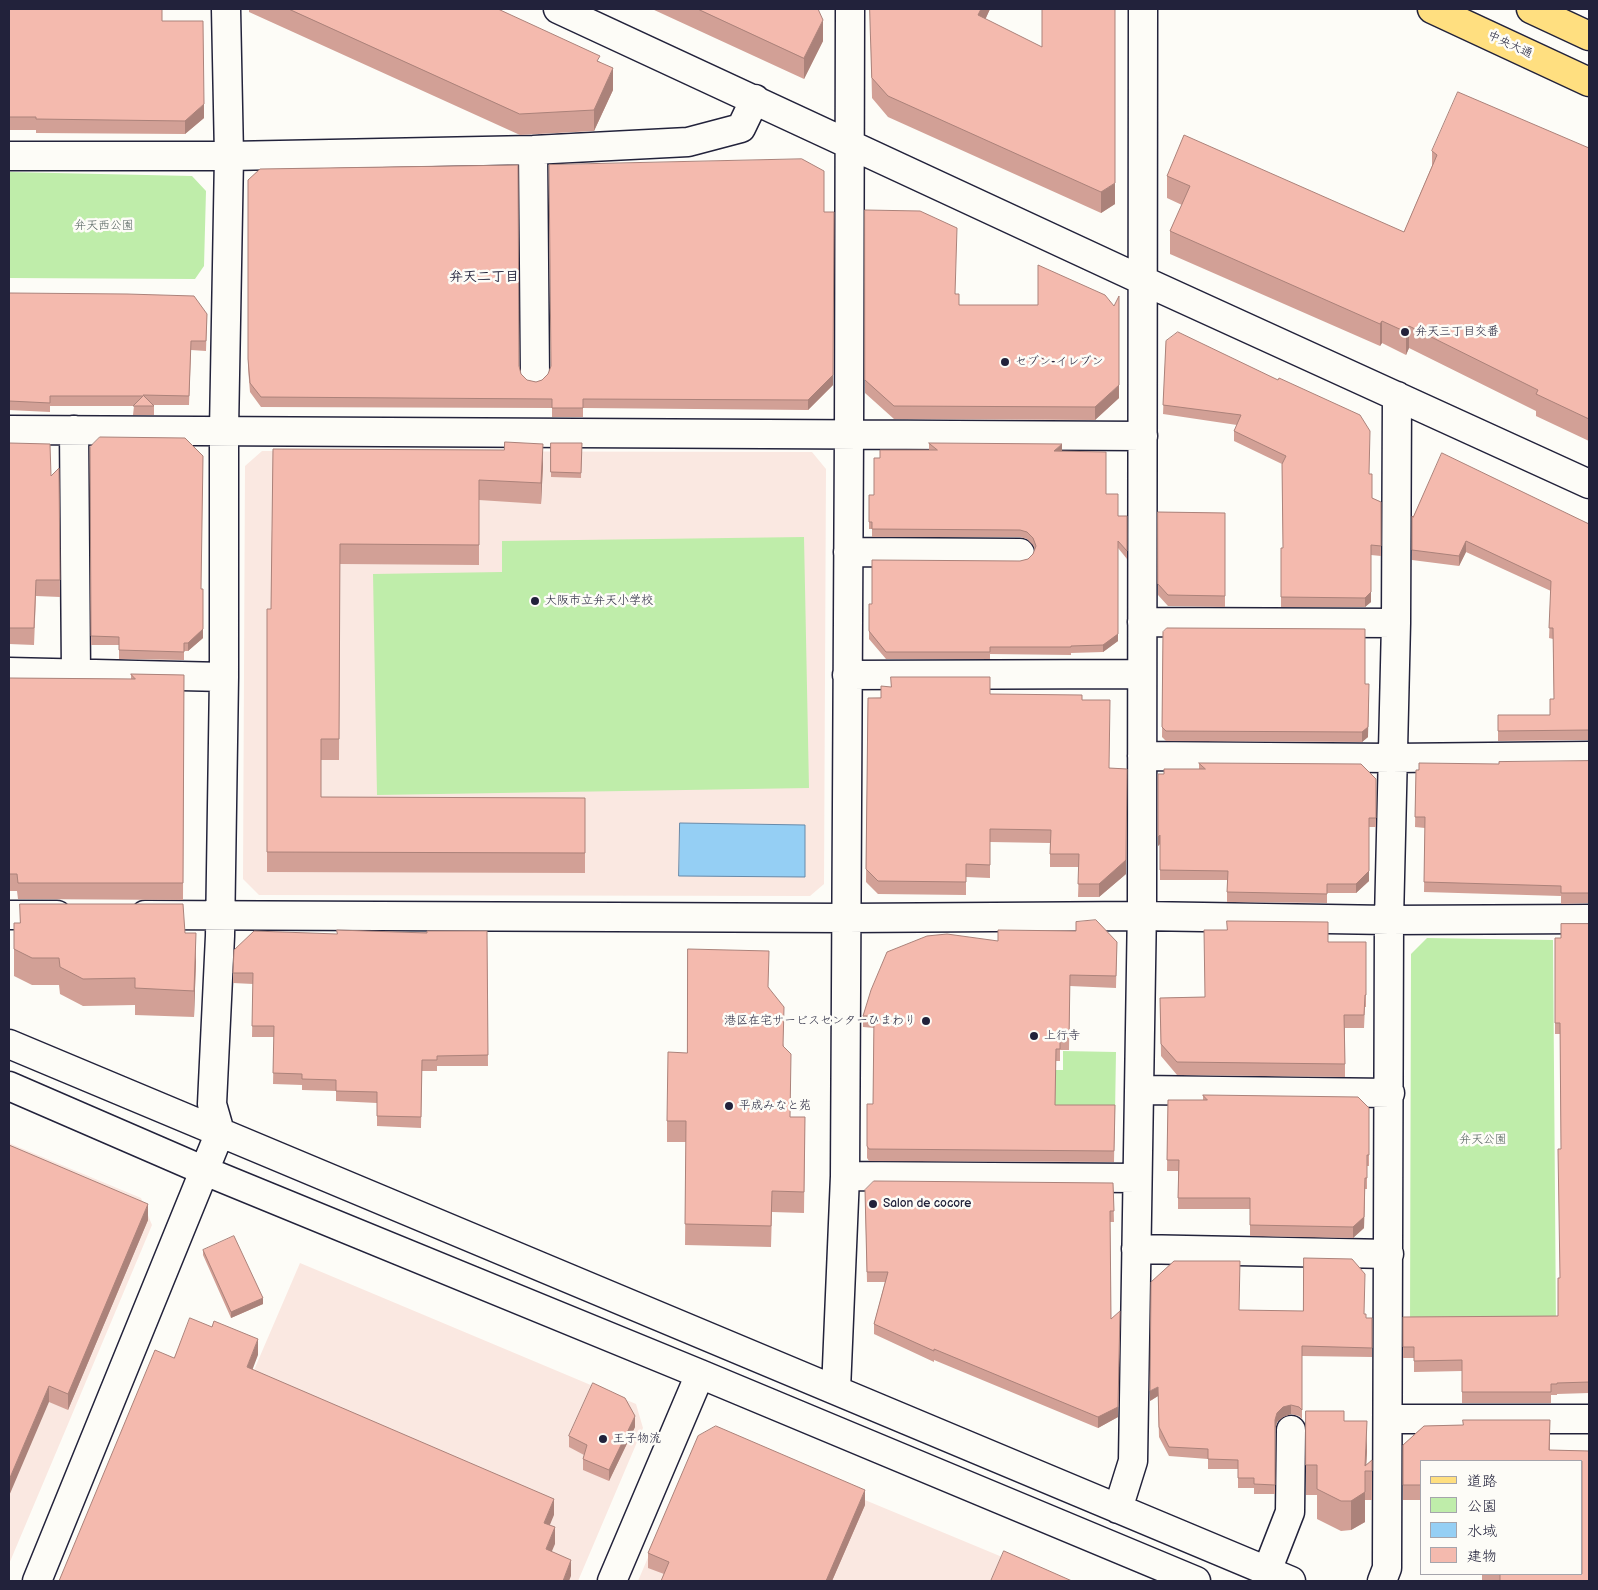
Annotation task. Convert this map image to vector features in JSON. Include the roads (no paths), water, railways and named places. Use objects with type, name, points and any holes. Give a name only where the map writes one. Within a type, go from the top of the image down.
[{"type":"main road","name":"中央大通","points":[[1432,9],[1589,82]]},
{"type":"main road","points":[[1531,9],[1589,36]]},
{"type":"street","points":[[37,1581],[220,1132],[212,1104],[220,916],[224,677],[224,430],[229,156],[226,9]]},
{"type":"street","points":[[558,9],[1144,281],[1589,484]]},
{"type":"street","points":[[836,1390],[845,1176],[850,9]]},
{"type":"street","points":[[1118,1509],[1133,1461],[1141,916],[1142,314],[1144,281],[1143,9]]},
{"type":"street","points":[[9,156],[229,156],[533,150],[688,142],[741,128],[755,99]]},
{"type":"street","points":[[533,150],[535,376]]},
{"type":"street","points":[[1382,1581],[1387,1568],[1390,920],[1396,623],[1397,396]]},
{"type":"street","points":[[9,430],[1143,436]]},
{"type":"street","points":[[74,430],[76,673]]},
{"type":"street","points":[[848,552],[1020,553]]},
{"type":"street","points":[[1142,622],[1396,623]]},
{"type":"street","points":[[9,672],[224,677]]},
{"type":"street","points":[[847,675],[1142,674]]},
{"type":"street","points":[[1142,756],[1392,758],[1589,756]]},
{"type":"street","points":[[9,915],[86,915]]},
{"type":"street","points":[[124,915],[847,918],[1141,916],[1390,920],[1589,919]]},
{"type":"street","points":[[9,1044],[1279,1576],[1290,1512],[1291,1430]]},
{"type":"street","points":[[9,1086],[205,1171],[700,1374],[1185,1579]]},
{"type":"street","points":[[1139,1090],[1390,1093]]},
{"type":"street","points":[[845,1176],[1137,1178]]},
{"type":"street","points":[[1136,1249],[1389,1254]]},
{"type":"street","points":[[612,1581],[700,1374]]},
{"type":"street","points":[[1388,1419],[1589,1419]]},
{"type":"water","points":[[680,823],[805,825],[805,877],[679,876]]},
{"type":"place","name":"弁天三丁目交番","points":[[1405,332]]},
{"type":"place","name":"セブン-イレブン","points":[[1005,362]]},
{"type":"place","name":"大阪市立弁天小学校","points":[[535,601]]},
{"type":"place","name":"港区在宅サービスセンターひまわり","points":[[926,1021]]},
{"type":"place","name":"上行寺","points":[[1034,1036]]},
{"type":"place","name":"平成みなと苑","points":[[729,1106]]},
{"type":"place","name":"Salon de cocore","points":[[873,1204]]},
{"type":"place","name":"王子物流","points":[[603,1439]]},
{"type":"district","name":"弁天二丁目","points":[[484,277]]},
{"type":"park label","name":"弁天西公園","points":[[104,226]]},
{"type":"park label","name":"弁天公園","points":[[1483,1140]]}]
